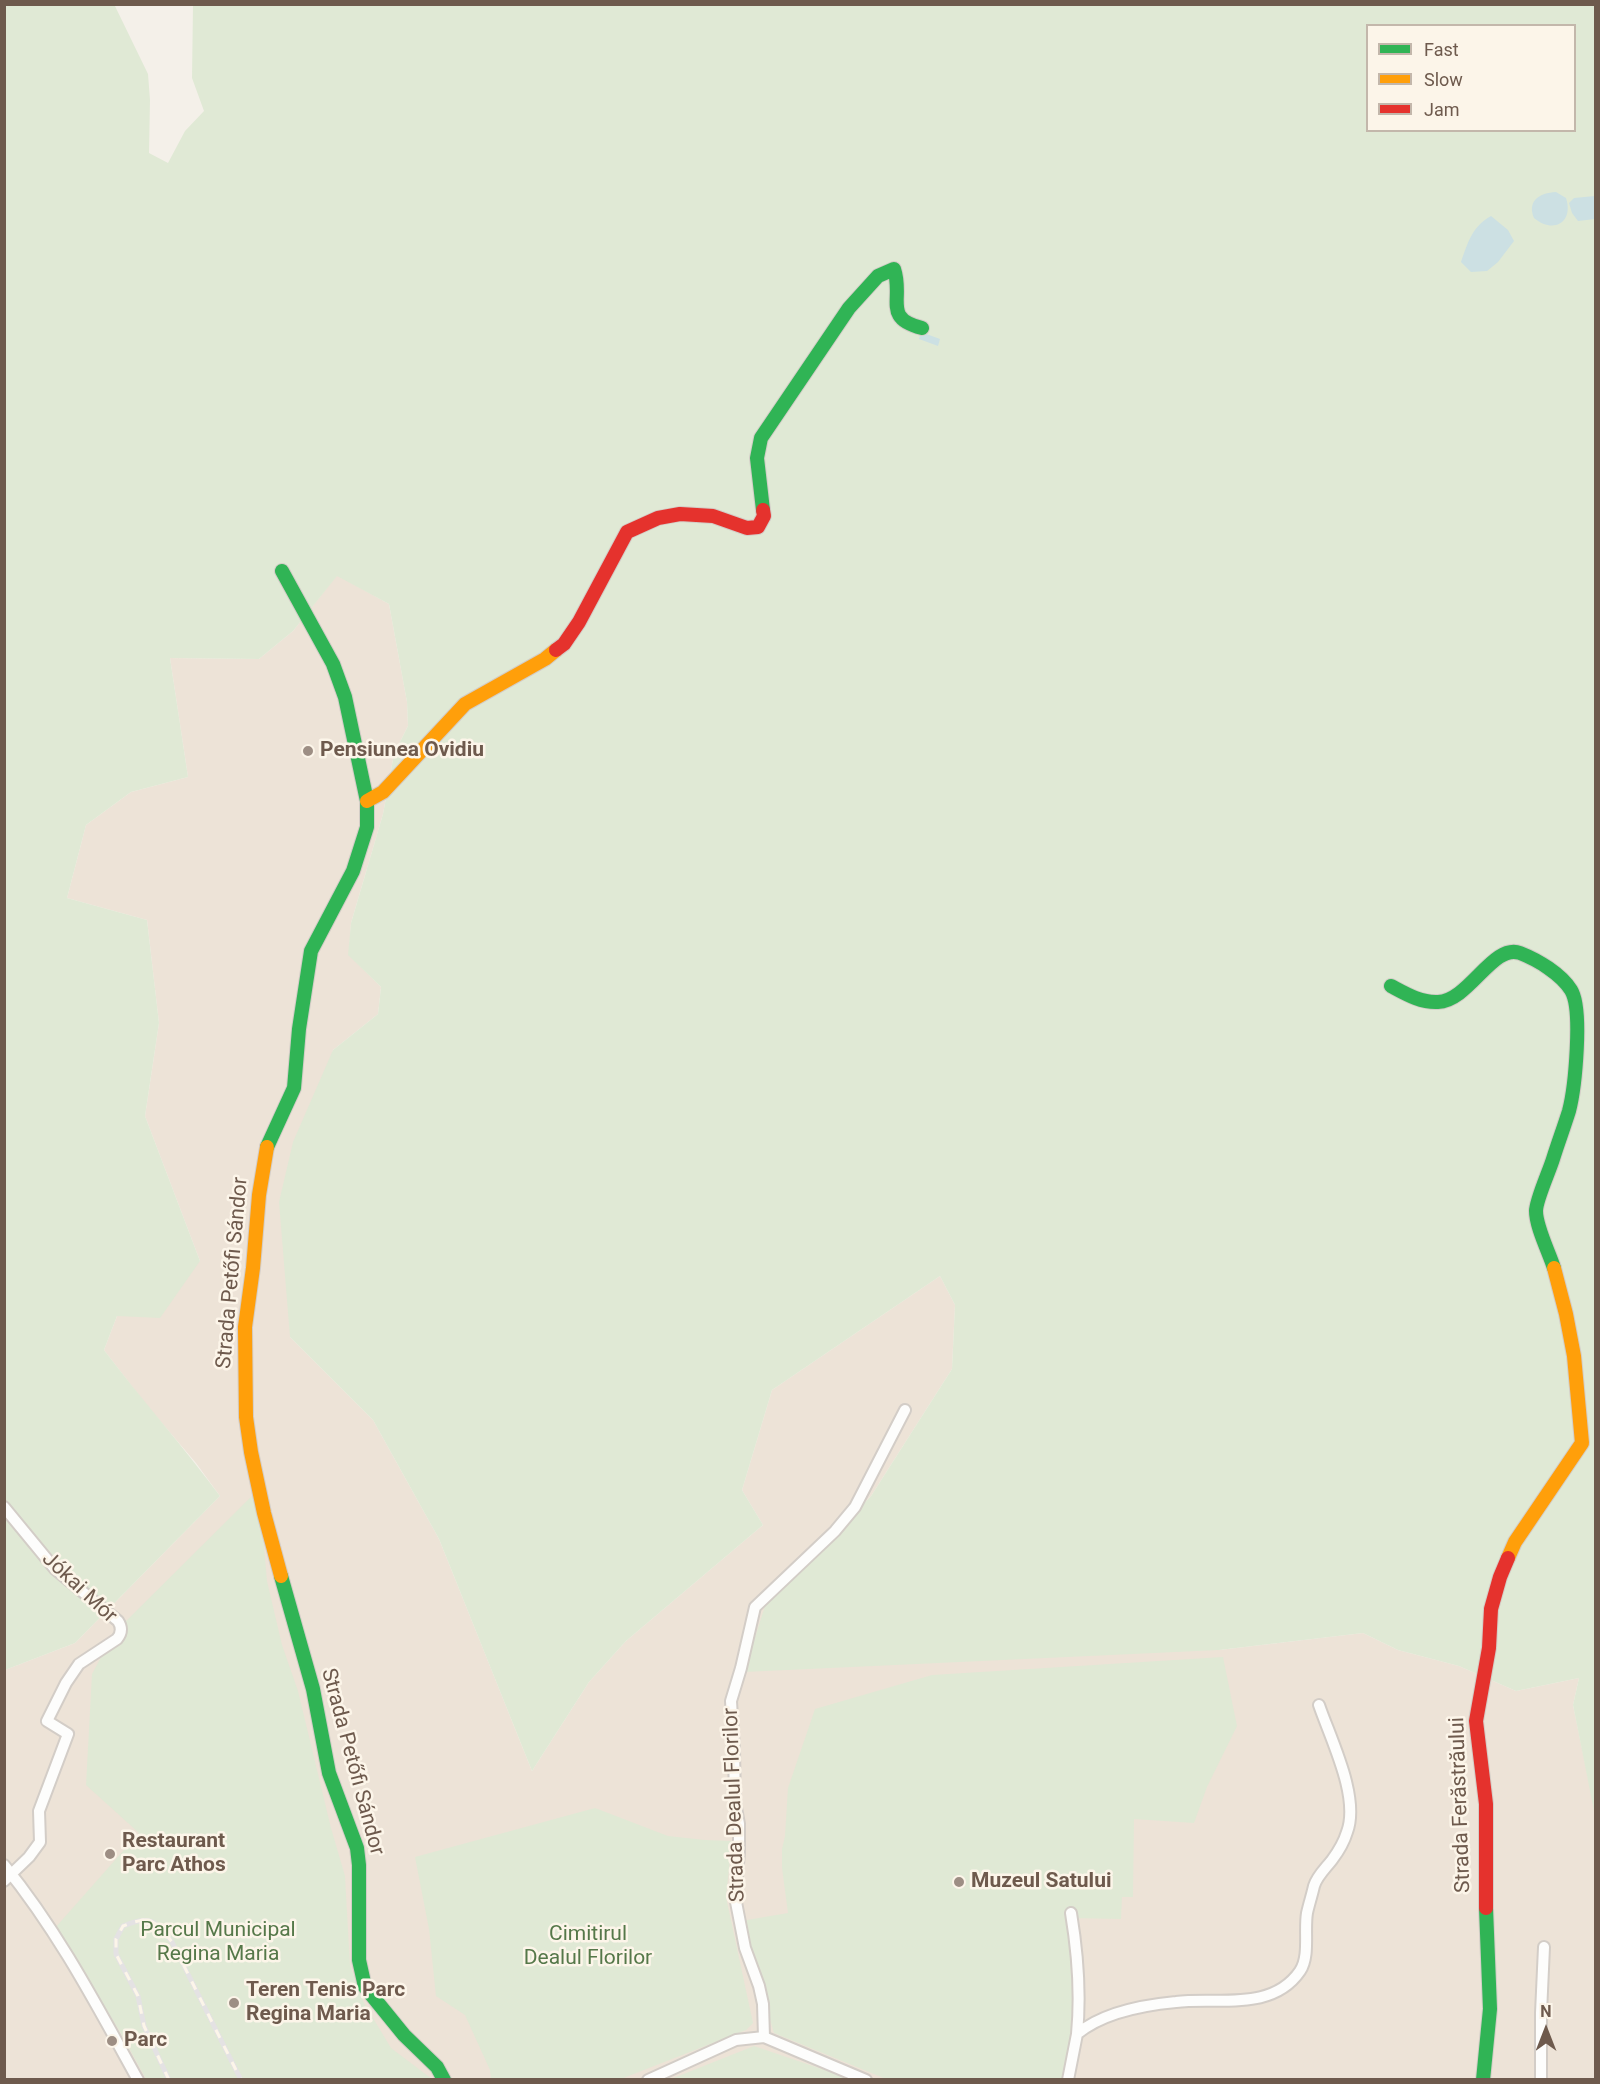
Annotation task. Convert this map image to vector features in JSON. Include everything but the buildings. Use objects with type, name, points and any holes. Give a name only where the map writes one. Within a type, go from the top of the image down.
[{"type":"street","points":[[367,801],[383,792],[465,704],[546,659],[564,644],[579,622],[627,532],[658,518],[680,514],[713,516],[747,528],[758,527],[764,516],[757,458],[761,438],[849,308],[878,276],[894,269],[897,281],[898,316],[901,322],[922,328]]},
{"type":"street","name":"Strada Petőfi Sándor","points":[[282,571],[333,664],[345,697],[367,801],[367,827],[360,853],[311,951],[294,1088],[266,1152],[259,1195],[245,1327],[246,1417],[264,1513],[313,1689],[329,1773],[357,1848],[359,1960],[365,1987],[404,2035],[432,2062],[444,2079]]},
{"type":"street","name":"Strada Ferăstrăului","points":[[1391,986],[1410,998],[1440,1002],[1452,1000],[1498,957],[1512,951],[1539,963],[1563,979],[1572,991],[1576,1004],[1576,1053],[1569,1110],[1536,1210],[1566,1314],[1576,1377],[1582,1443],[1515,1542],[1500,1577],[1491,1609],[1489,1648],[1476,1721],[1486,1804],[1485,1891],[1490,2009],[1483,2079]]},
{"type":"street","name":"Strada Dealul Florilor","points":[[764,2037],[763,2004],[745,1948],[735,1897],[739,1824],[735,1802],[731,1701],[755,1607],[835,1531],[855,1507],[905,1410]]},
{"type":"street","name":"Jókai Mór","points":[[4,1507],[55,1569],[118,1621],[121,1628],[121,1634],[117,1639],[79,1664],[66,1683],[47,1721],[68,1734],[39,1811],[40,1842],[8,1878]]},
{"type":"street","points":[[1077,2034],[1095,2022],[1164,2003],[1229,2001],[1265,1996],[1293,1979],[1301,1970],[1304,1962],[1307,1914],[1316,1880],[1340,1847],[1351,1817],[1350,1794],[1319,1705]]},
{"type":"street","points":[[4,1865],[8,1878],[36,1906],[138,2079]]},
{"type":"street","points":[[1068,2079],[1077,2034],[1080,1985],[1079,1960],[1071,1913]]},
{"type":"street","points":[[1541,2079],[1544,1947]]},
{"type":"street","points":[[648,2079],[736,2040],[764,2037],[866,2079]]},
{"type":"shaded area","points":[[1556,192],[1566,198],[1567,214],[1564,220],[1555,225],[1541,223],[1534,218],[1533,203],[1544,194]]},
{"type":"shaded area","points":[[1595,196],[1595,219],[1578,221],[1569,203],[1574,198]]},
{"type":"shaded area","points":[[1491,216],[1508,230],[1514,241],[1498,262],[1487,271],[1471,272],[1461,262],[1475,230]]},
{"type":"shaded area","points":[[921,332],[940,339],[938,346],[919,339]]},
{"type":"shaded area","points":[[337,575],[389,604],[407,702],[408,726],[394,754],[383,814],[351,923],[349,955],[381,987],[378,1014],[333,1050],[290,1337],[373,1420],[439,1539],[532,1771],[589,1682],[626,1641],[763,1525],[742,1490],[772,1390],[940,1276],[955,1305],[952,1369],[871,1496],[765,1606],[1219,1650],[1363,1633],[1398,1650],[1459,1666],[1516,1691],[1579,1678],[1573,1705],[1596,1816],[1595,2079],[5,2080],[5,1670],[75,1643],[220,1496],[104,1350],[117,1316],[200,1261],[145,1116],[159,1023],[147,920],[67,898],[86,825],[131,792],[188,777],[170,658],[259,659],[293,631]]},
{"type":"green space","points":[[114,4],[148,74],[149,153],[168,163],[185,131],[204,111],[192,78],[193,5],[1595,5],[1595,1816],[1573,1705],[1579,1678],[1516,1691],[1459,1666],[1398,1650],[1363,1633],[1219,1650],[744,1672],[765,1606],[871,1496],[952,1369],[955,1305],[940,1276],[772,1390],[742,1490],[763,1525],[626,1641],[589,1682],[532,1771],[439,1539],[373,1420],[290,1337],[279,1202],[293,1142],[333,1050],[378,1014],[381,987],[348,955],[351,923],[383,814],[394,754],[408,726],[407,702],[389,604],[337,576],[293,631],[259,659],[170,658],[188,777],[131,792],[86,825],[67,898],[147,920],[159,1023],[145,1116],[200,1261],[160,1318],[117,1316],[104,1350],[220,1496],[75,1643],[5,1670],[5,5]]},
{"type":"green space","name":"Parcul Municipal Regina Maria","points":[[259,1489],[267,1581],[282,1645],[298,1691],[345,1876],[350,1966],[364,2003],[391,2048],[432,2079],[146,2079],[119,2030],[55,1928],[139,1833],[86,1785],[92,1674],[114,1633]]},
{"type":"green space","name":"Muzeul Satului","points":[[1223,1657],[1237,1726],[1207,1787],[1194,1823],[1134,1819],[1133,1897],[1122,1897],[1121,1919],[1071,1918],[1074,2033],[1064,2079],[886,2079],[774,2033],[741,1921],[788,1913],[782,1849],[788,1788],[815,1709],[932,1675]]},
{"type":"green space","name":"Cimitirul Dealul Florilor","points":[[595,1808],[668,1836],[732,1841],[726,1897],[753,2023],[746,2030],[621,2079],[491,2079],[490,2070],[465,2015],[436,1996],[429,1929],[415,1857]]},
{"type":"green space","points":[[754,2046],[851,2079],[671,2079]]},
{"type":"railway","points":[[169,2080],[144,2026],[138,1996],[116,1954],[116,1939],[123,1926],[146,1920],[156,1924],[172,1942],[241,2080]]},
{"type":"traffic: fast","points":[[763,510],[757,458],[761,438],[849,308],[878,276],[894,269],[898,313],[902,319],[922,328]]},
{"type":"traffic: fast","points":[[267,1147],[294,1088],[299,1029],[311,951],[353,871],[367,827],[367,801],[345,697],[333,664],[282,571]]},
{"type":"traffic: fast","points":[[1391,986],[1426,1001],[1438,1002],[1449,999],[1460,993],[1500,956],[1510,952],[1520,953],[1541,964],[1561,978],[1571,990],[1577,1014],[1571,1100],[1536,1211],[1540,1232],[1554,1268]]},
{"type":"traffic: fast","points":[[281,1576],[313,1689],[329,1773],[357,1848],[359,1960],[365,1987],[404,2035],[437,2067],[444,2080]]},
{"type":"traffic: fast","points":[[1483,2080],[1490,2009],[1486,1908]]},
{"type":"traffic: slow","points":[[367,801],[383,792],[465,704],[545,659],[556,650]]},
{"type":"traffic: slow","points":[[267,1147],[259,1195],[245,1327],[246,1417],[264,1513],[281,1576]]},
{"type":"traffic: slow","points":[[1508,1558],[1515,1542],[1582,1443],[1574,1356],[1554,1268]]},
{"type":"traffic: jam","points":[[556,650],[564,644],[579,622],[627,532],[658,518],[680,514],[713,516],[747,528],[758,527],[764,516],[763,510]]},
{"type":"traffic: jam","points":[[1486,1908],[1486,1804],[1476,1721],[1489,1648],[1491,1609],[1508,1558]]},
{"type":"place","name":"Pensiunea Ovidiu","points":[[308,751]]},
{"type":"place","name":"Restaurant Parc Athos","points":[[110,1854]]},
{"type":"place","name":"Muzeul Satului","points":[[959,1882]]},
{"type":"place","name":"Teren Tenis Parc Regina Maria","points":[[234,2003]]},
{"type":"place","name":"Parc","points":[[112,2041]]}]
